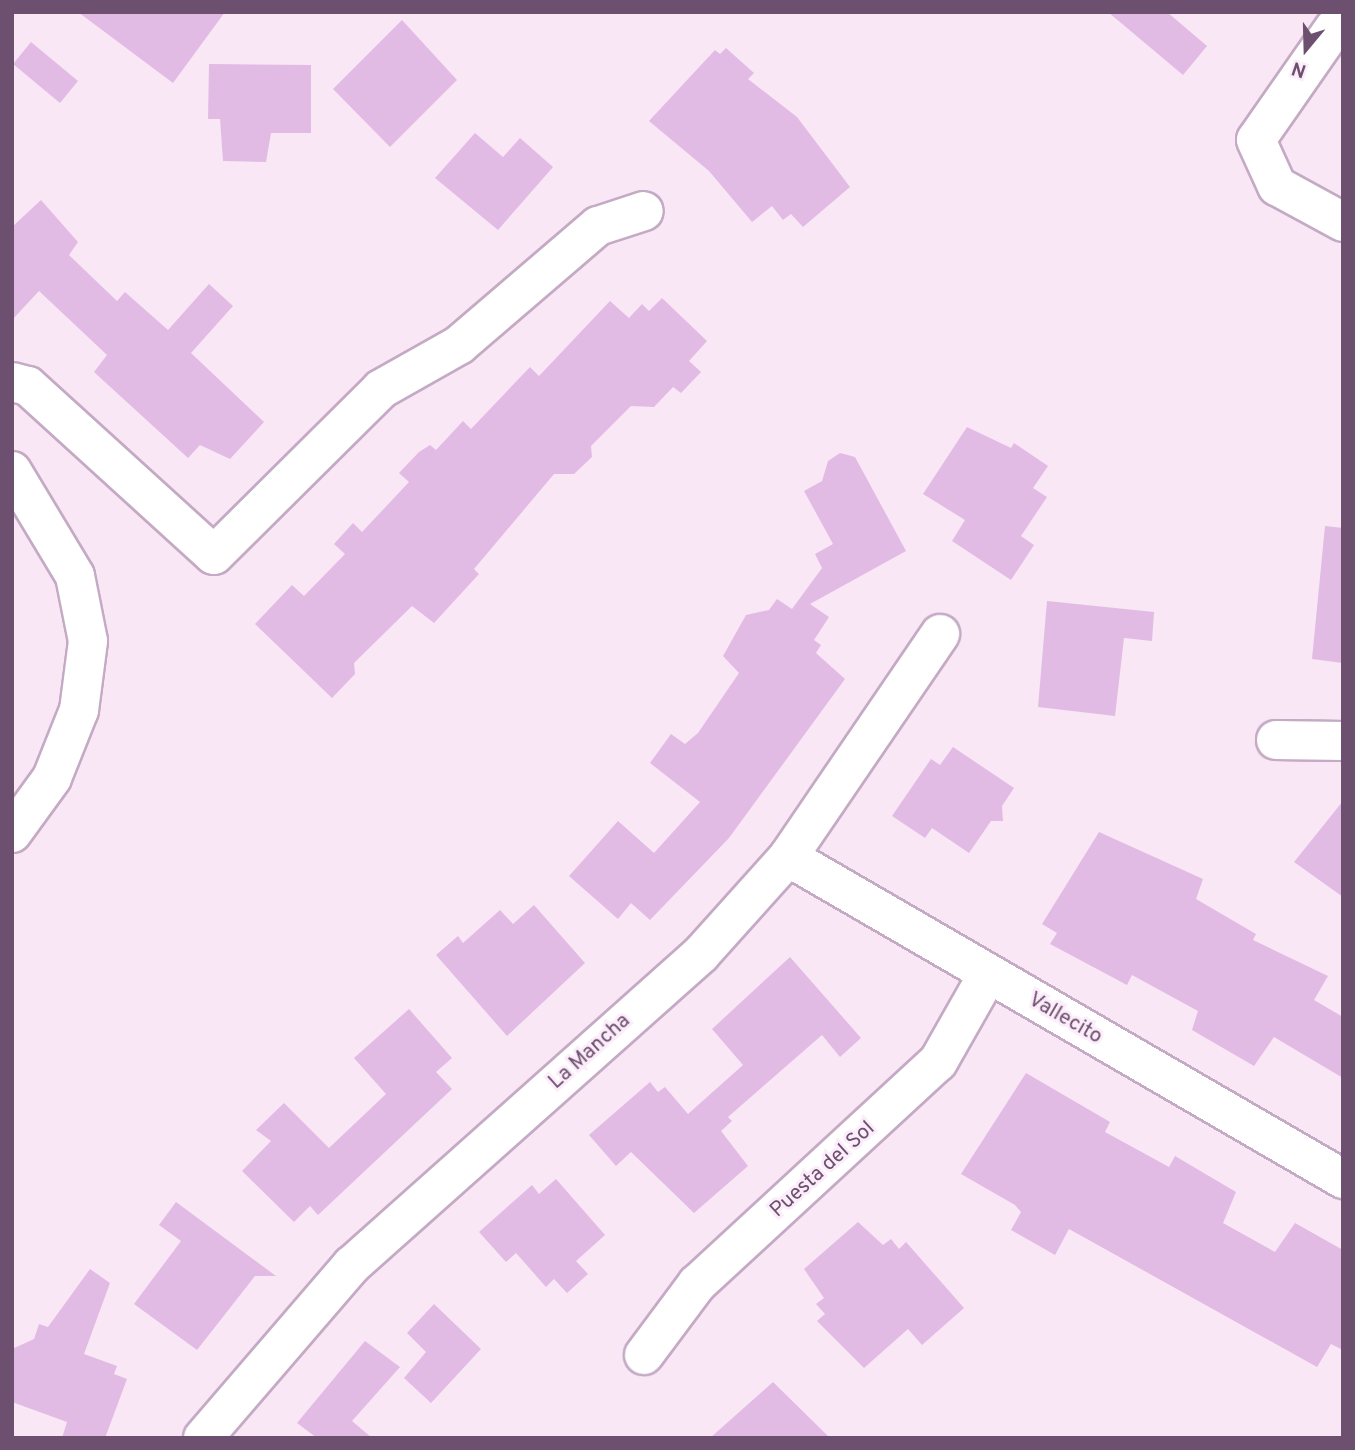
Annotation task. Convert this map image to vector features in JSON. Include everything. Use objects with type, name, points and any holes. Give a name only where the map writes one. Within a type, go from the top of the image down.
[{"type":"street","points":[[1329,25],[1255,141],[1276,186],[1343,222]]},
{"type":"street","points":[[12,382],[28,386],[214,555],[381,389],[459,345],[598,226],[644,211]]},
{"type":"street","points":[[12,471],[75,576],[88,641],[79,710],[52,778],[12,834]]},
{"type":"street","name":"La Mancha","points":[[203,1438],[352,1265],[701,954],[788,857],[940,634]]},
{"type":"street","points":[[1276,740],[1343,741]]},
{"type":"street","name":"Vallecito","points":[[788,857],[1343,1179]]},
{"type":"street","name":"Puesta del Sol","points":[[644,1355],[697,1284],[938,1062],[988,974]]},
{"type":"building","points":[[78,12],[225,12],[173,83]]},
{"type":"building","points":[[1108,12],[1167,12],[1207,46],[1183,75]]},
{"type":"building","points":[[402,20],[457,80],[390,147],[333,89]]},
{"type":"building","points":[[31,42],[78,81],[60,103],[13,64]]},
{"type":"building","points":[[726,48],[754,73],[748,79],[797,117],[850,187],[803,227],[791,214],[783,220],[772,206],[752,222],[709,171],[649,121],[715,50],[720,54]]},
{"type":"building","points":[[209,64],[311,65],[311,133],[271,133],[266,162],[223,161],[220,119],[208,119]]},
{"type":"building","points":[[475,133],[503,157],[520,138],[553,167],[498,230],[435,178]]},
{"type":"building","points":[[41,200],[78,242],[69,255],[117,301],[125,292],[168,330],[209,284],[233,306],[191,353],[264,422],[230,459],[200,445],[188,458],[94,372],[107,355],[39,291],[12,320],[12,227]]},
{"type":"building","points":[[662,298],[707,341],[689,361],[701,372],[681,393],[673,387],[654,407],[631,406],[591,446],[592,457],[574,474],[554,474],[474,569],[479,574],[434,623],[412,606],[354,663],[355,674],[332,698],[255,624],[292,585],[304,596],[345,554],[334,544],[353,523],[362,532],[409,482],[399,473],[419,452],[430,445],[436,450],[463,421],[471,429],[530,367],[539,376],[610,301],[629,318],[642,304],[649,311]]},
{"type":"building","points":[[967,427],[1011,448],[1014,443],[1048,466],[1033,488],[1047,497],[1021,536],[1034,545],[1011,580],[952,541],[965,520],[923,494]]},
{"type":"building","points":[[840,453],[855,457],[906,551],[810,604],[829,617],[814,640],[821,645],[816,653],[845,679],[729,838],[650,920],[631,903],[618,919],[569,876],[618,821],[654,853],[700,802],[650,763],[671,734],[685,744],[698,733],[739,673],[723,656],[746,615],[769,610],[777,599],[792,609],[822,568],[815,554],[833,544],[804,491],[822,481],[828,461]]},
{"type":"building","points":[[1325,526],[1343,528],[1343,663],[1312,659]]},
{"type":"building","points":[[1047,601],[1154,612],[1152,641],[1124,638],[1115,716],[1038,707]]},
{"type":"building","points":[[953,747],[1014,788],[1002,806],[1003,821],[991,821],[969,853],[932,828],[925,838],[892,816],[931,759],[940,765]]},
{"type":"building","points":[[1343,801],[1343,897],[1294,862]]},
{"type":"building","points":[[1099,832],[1203,879],[1196,899],[1256,934],[1253,940],[1328,976],[1314,1000],[1343,1017],[1343,1078],[1274,1037],[1254,1066],[1192,1030],[1198,1011],[1132,975],[1127,985],[1050,944],[1057,933],[1042,924]]},
{"type":"building","points":[[534,905],[585,963],[507,1036],[436,955],[458,936],[463,943],[500,910],[513,924]]},
{"type":"building","points":[[790,957],[861,1038],[840,1057],[822,1035],[728,1117],[732,1121],[721,1131],[748,1166],[694,1213],[631,1152],[616,1166],[589,1135],[650,1082],[658,1092],[665,1087],[688,1114],[743,1065],[712,1029]]},
{"type":"building","points":[[409,1009],[452,1058],[436,1072],[452,1089],[318,1215],[310,1206],[294,1222],[242,1171],[271,1141],[256,1130],[284,1103],[329,1148],[386,1094],[354,1058]]},
{"type":"building","points":[[1026,1073],[1110,1122],[1105,1132],[1169,1167],[1175,1156],[1236,1192],[1223,1223],[1275,1252],[1295,1223],[1343,1250],[1343,1350],[1331,1344],[1317,1367],[1069,1229],[1055,1255],[1011,1230],[1021,1212],[1015,1205],[961,1174]]},
{"type":"building","points":[[556,1179],[605,1235],[576,1261],[588,1274],[567,1293],[554,1279],[546,1287],[516,1253],[506,1262],[479,1232],[532,1185],[539,1194]]},
{"type":"building","points":[[176,1202],[276,1276],[255,1276],[197,1350],[134,1304],[181,1241],[159,1225]]},
{"type":"building","points":[[858,1222],[883,1245],[891,1239],[899,1249],[906,1242],[964,1308],[922,1345],[908,1329],[864,1368],[817,1321],[825,1314],[816,1304],[824,1298],[804,1269]]},
{"type":"building","points":[[90,1269],[110,1283],[84,1354],[117,1366],[114,1374],[127,1379],[105,1438],[62,1438],[67,1422],[12,1402],[12,1349],[34,1339],[39,1324],[48,1327]]},
{"type":"building","points":[[434,1304],[481,1349],[431,1403],[404,1378],[426,1352],[407,1333]]},
{"type":"building","points":[[365,1341],[400,1367],[352,1421],[372,1438],[317,1438],[297,1423]]},
{"type":"building","points":[[773,1382],[830,1438],[710,1438]]}]
